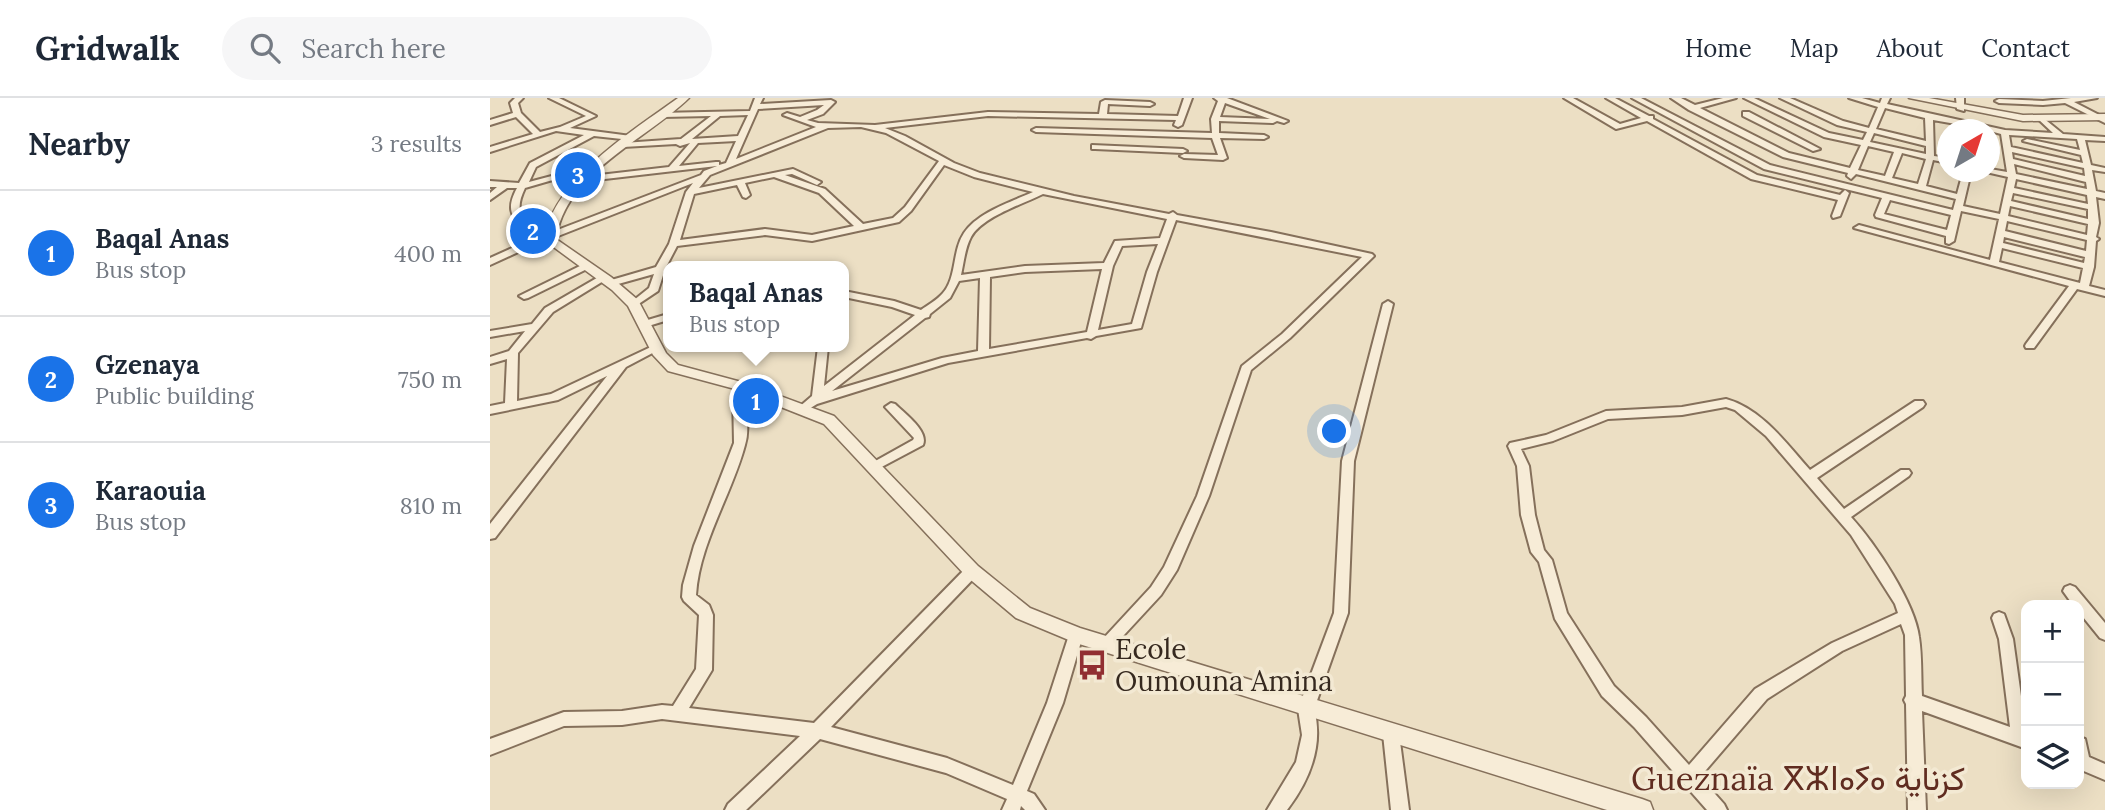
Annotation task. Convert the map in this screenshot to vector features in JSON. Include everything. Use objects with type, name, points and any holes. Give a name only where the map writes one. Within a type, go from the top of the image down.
[{"type":"street","points":[[519,98],[514,103],[517,114],[537,133]]},
{"type":"street","points":[[490,150],[537,133],[562,129],[592,116],[553,98]]},
{"type":"street","points":[[730,163],[759,98]]},
{"type":"street","points":[[1184,155],[1178,134],[1179,118],[1188,98]]},
{"type":"street","points":[[1095,147],[1223,158],[1213,135],[1215,119],[1221,98],[1284,121],[1215,119]]},
{"type":"street","points":[[1568,98],[1619,127],[1732,98]]},
{"type":"street","points":[[1611,98],[1754,177],[1842,198]]},
{"type":"street","points":[[1636,98],[1767,167],[1913,202],[1958,206],[2094,237],[2105,237]]},
{"type":"street","points":[[1675,98],[1786,155],[1922,187],[1958,206]]},
{"type":"street","points":[[1748,98],[1827,135],[1937,159]]},
{"type":"street","points":[[1784,98],[1840,123],[1928,144]]},
{"type":"street","points":[[1794,102],[1809,98]]},
{"type":"street","points":[[1853,98],[1884,102],[1937,119]]},
{"type":"street","points":[[1914,98],[1963,105],[2002,115],[2042,119],[2103,118]]},
{"type":"street","points":[[2002,115],[1999,100],[2094,98]]},
{"type":"street","points":[[550,234],[582,180],[680,99]]},
{"type":"street","points":[[2062,100],[2103,118]]},
{"type":"street","points":[[1103,114],[1105,102],[1152,101],[1143,117]]},
{"type":"street","points":[[662,115],[717,115],[831,102],[820,112],[801,120]]},
{"type":"street","points":[[1836,216],[1852,171],[1884,102]]},
{"type":"street","points":[[1719,121],[1769,108]]},
{"type":"street","points":[[490,123],[517,114]]},
{"type":"street","points":[[787,115],[818,125],[832,123],[870,126],[978,114],[1103,114],[1179,118]]},
{"type":"street","points":[[1056,114],[1058,133]]},
{"type":"street","points":[[1746,114],[1816,149]]},
{"type":"street","points":[[680,144],[717,115]]},
{"type":"street","points":[[1922,187],[1930,158],[1929,117]]},
{"type":"street","points":[[2042,119],[2062,137]]},
{"type":"street","points":[[490,262],[550,234],[702,177],[730,163],[832,123]]},
{"type":"street","points":[[870,126],[974,175],[1122,208],[1173,215],[1369,256],[1286,336],[1246,368],[1203,496],[1170,570],[1156,591],[1107,644]]},
{"type":"street","points":[[562,129],[627,142],[680,144],[741,138]]},
{"type":"street","points":[[1036,130],[1058,133],[1264,137]]},
{"type":"street","points":[[2000,133],[2085,153]]},
{"type":"street","points":[[524,246],[525,228],[514,207],[516,193],[539,161],[593,134]]},
{"type":"street","points":[[2007,134],[2105,139]]},
{"type":"street","points":[[1994,263],[2012,176],[2007,134]]},
{"type":"street","points":[[1813,162],[1816,149],[1827,135]]},
{"type":"street","points":[[1248,136],[1252,148]]},
{"type":"street","points":[[2030,346],[2079,286],[2089,267],[2094,237],[2094,208],[2089,166],[2081,139]]},
{"type":"street","points":[[671,170],[695,142]]},
{"type":"street","points":[[2010,149],[2105,170]]},
{"type":"street","points":[[1888,178],[1899,150]]},
{"type":"street","points":[[674,244],[765,232],[812,238],[901,217],[943,161]]},
{"type":"street","points":[[2011,161],[2090,180]]},
{"type":"street","points":[[582,180],[730,163]]},
{"type":"street","points":[[490,184],[523,186],[597,166]]},
{"type":"street","points":[[2000,173],[2105,196]]},
{"type":"street","points":[[690,192],[775,174],[814,188],[830,197],[860,227]]},
{"type":"street","points":[[664,261],[674,244],[690,192],[702,177]]},
{"type":"street","points":[[740,182],[747,195]]},
{"type":"street","points":[[1947,251],[1964,182]]},
{"type":"street","points":[[490,197],[505,186]]},
{"type":"street","points":[[810,404],[946,296],[958,278],[964,239],[975,226],[1044,190]]},
{"type":"street","points":[[2009,190],[2094,208]]},
{"type":"street","points":[[1887,196],[1879,215],[1950,233]]},
{"type":"street","points":[[1904,221],[1913,202]]},
{"type":"street","points":[[2007,203],[2094,223]]},
{"type":"street","points":[[810,404],[928,365],[1137,326],[1173,215]]},
{"type":"street","points":[[525,228],[550,234],[584,267],[607,281],[634,304],[664,362],[673,368],[810,404],[840,428],[972,571],[1023,612],[1076,635],[1307,709],[1642,810]]},
{"type":"street","points":[[1859,228],[2105,293]]},
{"type":"street","points":[[2001,233],[2090,255]]},
{"type":"street","points":[[1091,336],[1108,266],[1118,243],[1163,241]]},
{"type":"street","points":[[1997,244],[2089,267]]},
{"type":"street","points":[[634,304],[654,289],[663,264]]},
{"type":"street","points":[[958,278],[1025,269],[1108,266]]},
{"type":"street","points":[[524,296],[584,267]]},
{"type":"street","points":[[490,361],[513,353],[549,310],[607,281],[660,269]]},
{"type":"street","points":[[984,354],[985,274]]},
{"type":"street","points":[[849,295],[894,304],[925,315]]},
{"type":"street","points":[[1276,810],[1298,777],[1312,739],[1313,727],[1307,709],[1341,613],[1348,461],[1388,304]]},
{"type":"street","points":[[645,324],[663,319]]},
{"type":"street","points":[[490,334],[533,327]]},
{"type":"street","points":[[490,410],[554,397],[657,348]]},
{"type":"street","points":[[810,404],[821,352]]},
{"type":"street","points":[[511,407],[513,353]]},
{"type":"street","points":[[490,534],[621,366]]},
{"type":"street","points":[[677,713],[704,670],[706,615],[704,609],[689,597],[688,588],[740,443],[742,432],[737,400],[740,386]]},
{"type":"street","points":[[1718,810],[1608,691],[1560,615],[1545,560],[1538,552],[1528,515],[1523,466],[1514,446],[1549,438],[1606,415],[1682,411],[1726,403],[1739,407],[1770,433],[1856,531],[1907,615],[1912,635],[1917,810]]},
{"type":"street","points":[[1809,477],[1919,404]]},
{"type":"street","points":[[874,467],[919,442],[920,437],[891,407]]},
{"type":"street","points":[[1843,516],[1905,473]]},
{"type":"street","points":[[734,810],[817,731],[972,571]]},
{"type":"street","points":[[2070,591],[2105,634]]},
{"type":"street","points":[[1689,776],[1761,694],[1837,648],[1907,615]]},
{"type":"street","points":[[1999,618],[2006,639],[2021,727]]},
{"type":"street","points":[[1014,802],[1055,704],[1076,635]]},
{"type":"street","points":[[1912,700],[2021,738]]},
{"type":"street","points":[[490,747],[564,719],[677,713],[817,731],[947,765],[1014,802],[1028,800],[1036,810]]},
{"type":"street","points":[[1391,734],[1400,810]]},
{"type":"street","points":[[2084,764],[2105,772]]},
{"type":"place","name":"Karaouia","points":[[578,175]]},
{"type":"place","name":"Gzenaya","points":[[533,231]]},
{"type":"place","name":"Baqal Anas","points":[[756,401]]},
{"type":"place","name":"Ecole Oumouna Amina","points":[[1092,665]]},
{"type":"district","name":"Gueznaïa ⴳⵣⵏⴰⵢⴰ كزناية","points":[[1798,778]]}]
